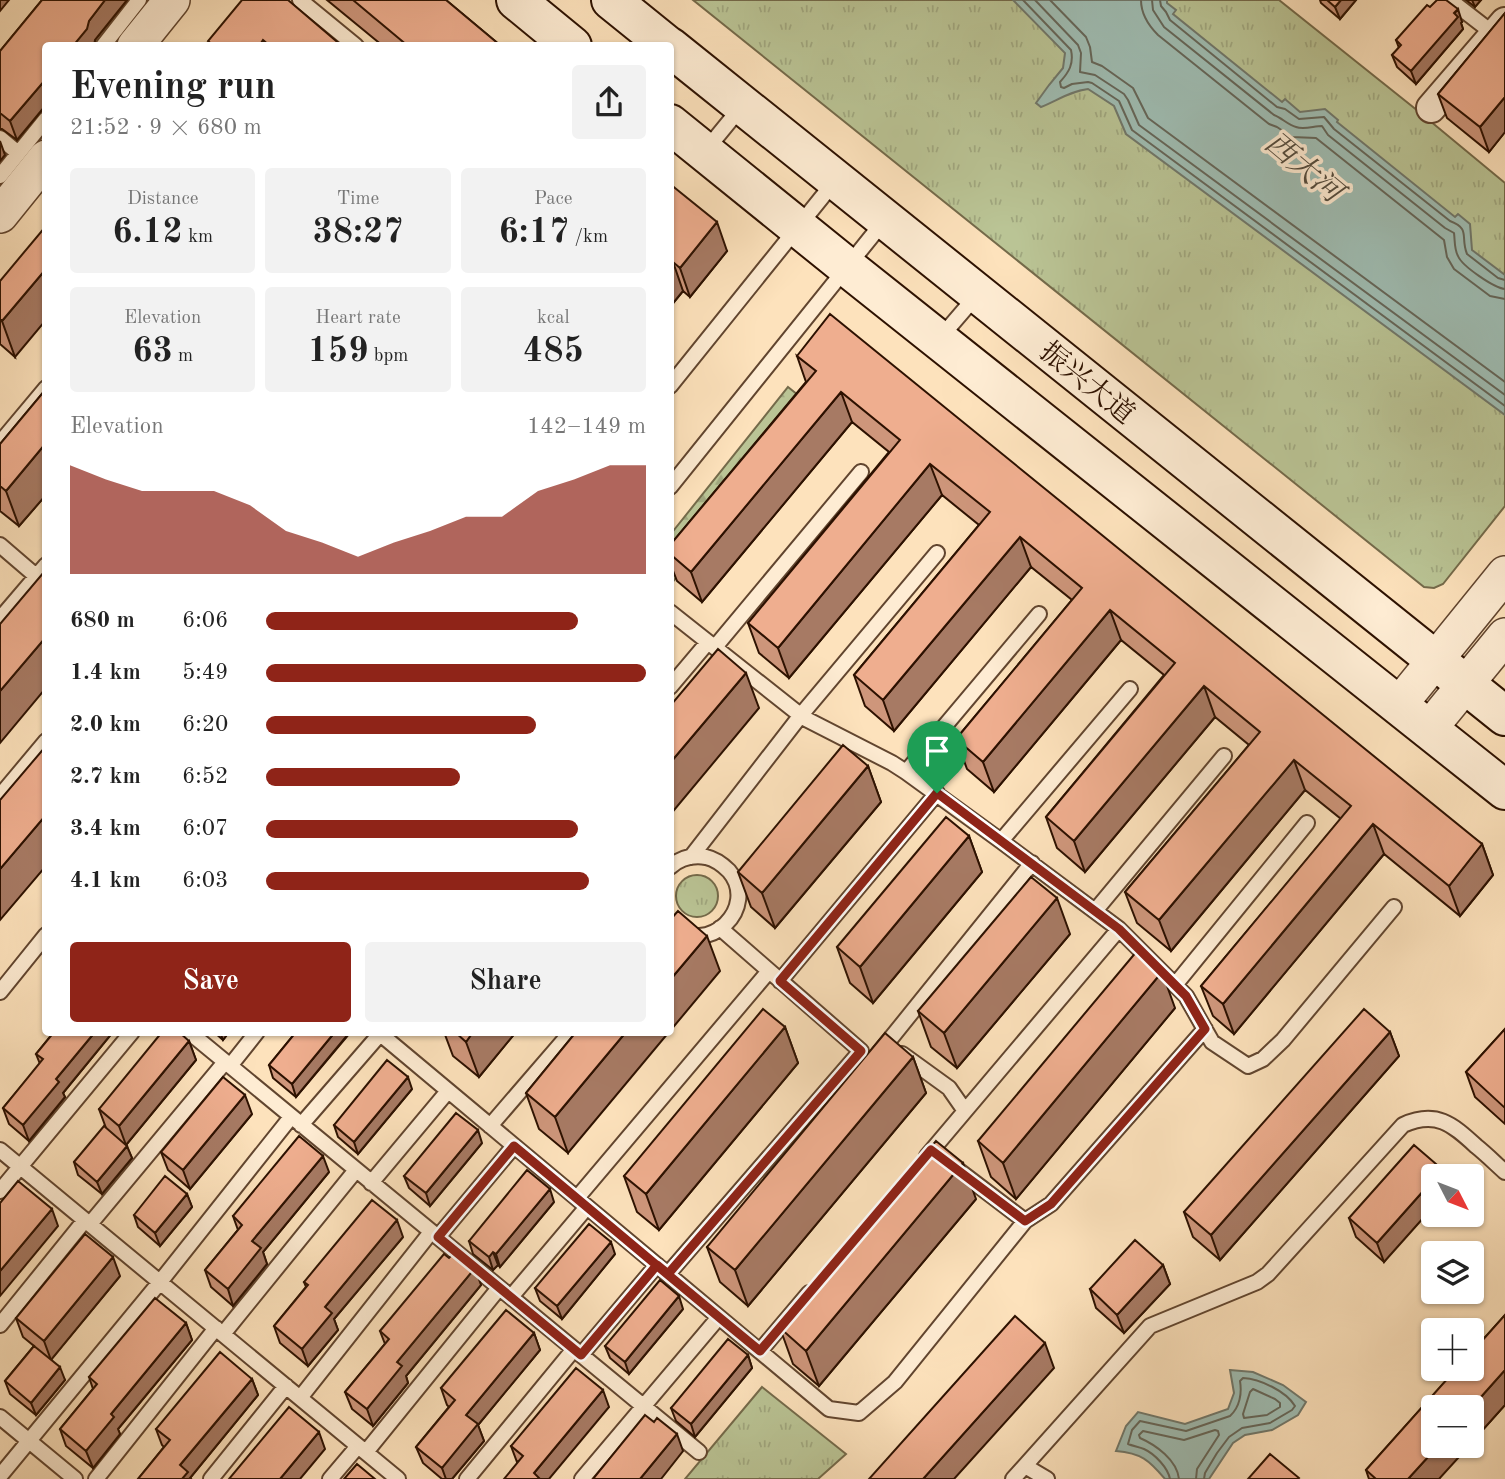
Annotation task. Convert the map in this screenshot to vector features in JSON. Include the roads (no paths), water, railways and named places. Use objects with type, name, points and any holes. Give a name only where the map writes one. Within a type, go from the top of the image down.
[{"type":"main road","points":[[516,0],[567,42]]},
{"type":"main road","name":"振兴大道","points":[[611,0],[664,42]]},
{"type":"main road","name":"振兴大道","points":[[674,50],[1505,716]]},
{"type":"main road","points":[[674,127],[1505,790]]},
{"type":"street","points":[[144,42],[172,0]]},
{"type":"street","points":[[1431,108],[1500,28]]},
{"type":"street","points":[[0,215],[32,156]]},
{"type":"street","points":[[1398,706],[1505,574]]},
{"type":"street","points":[[1428,730],[1505,636]]},
{"type":"lane","points":[[106,42],[139,0]]},
{"type":"lane","points":[[300,0],[351,42]]},
{"type":"lane","points":[[1450,0],[1500,28]]},
{"type":"lane","points":[[704,152],[743,105]]},
{"type":"lane","points":[[0,176],[32,156],[42,130]]},
{"type":"lane","points":[[0,138],[32,156]]},
{"type":"lane","points":[[674,381],[836,180]]},
{"type":"lane","points":[[674,482],[885,220]]},
{"type":"lane","points":[[939,340],[978,294]]},
{"type":"lane","points":[[0,443],[42,393]]},
{"type":"lane","points":[[674,683],[712,645],[861,472]]},
{"type":"lane","points":[[0,545],[41,570],[0,620]]},
{"type":"lane","points":[[691,857],[801,715],[937,552]]},
{"type":"lane","points":[[906,772],[1040,614]]},
{"type":"lane","points":[[674,615],[801,715],[906,772],[1119,929],[1186,996],[1212,1042],[1248,1066],[1263,1059],[1283,1040],[1394,907]]},
{"type":"lane","points":[[1002,841],[1130,689]]},
{"type":"lane","points":[[0,796],[42,746]]},
{"type":"lane","points":[[1095,911],[1224,756]]},
{"type":"lane","points":[[330,1479],[362,1449],[505,1292],[775,976],[937,793]]},
{"type":"lane","points":[[1175,985],[1307,823]]},
{"type":"lane","points":[[674,863],[686,857],[712,858],[732,874],[737,886],[738,900],[734,913],[726,924],[715,932],[689,936],[674,928]]},
{"type":"lane","points":[[879,1053],[1032,863]]},
{"type":"lane","points":[[720,928],[861,1051],[904,1054],[949,1088],[965,1111]]},
{"type":"lane","points":[[913,1171],[1119,929]]},
{"type":"lane","points":[[0,992],[42,940]]},
{"type":"lane","points":[[384,1036],[829,1409],[859,1413],[895,1382],[1025,1221],[1051,1204],[1205,1029]]},
{"type":"lane","points":[[0,1191],[129,1036]]},
{"type":"lane","points":[[194,1036],[699,1452]]},
{"type":"lane","points":[[0,1325],[87,1222],[253,1036]]},
{"type":"lane","points":[[0,1476],[296,1121],[382,1036]]},
{"type":"lane","points":[[490,1126],[567,1036]]},
{"type":"lane","points":[[467,1479],[577,1352],[662,1270],[861,1051]]},
{"type":"lane","points":[[372,1183],[448,1091]]},
{"type":"lane","points":[[1013,1479],[1150,1326],[1257,1282],[1268,1274],[1403,1125],[1414,1119],[1427,1119],[1454,1125],[1505,1170]]},
{"type":"lane","points":[[300,1398],[434,1235],[514,1146]]},
{"type":"lane","points":[[0,1150],[398,1479]]},
{"type":"lane","points":[[931,1150],[1025,1221]]},
{"type":"lane","points":[[96,1479],[356,1170]]},
{"type":"lane","points":[[760,1351],[814,1288]]},
{"type":"lane","points":[[582,1479],[719,1317]]},
{"type":"lane","points":[[211,1479],[286,1386]]},
{"type":"lane","points":[[0,1417],[75,1479]]},
{"type":"lane","points":[[1025,1466],[1047,1479]]},
{"type":"water","name":"西大河","points":[[1013,0],[1167,0],[1176,10],[1173,14],[1282,102],[1285,99],[1300,112],[1325,109],[1337,122],[1455,217],[1458,214],[1470,224],[1472,250],[1505,275],[1505,415],[1126,134],[1114,106],[1088,89],[1041,107],[1036,103],[1063,68],[1065,53]]},
{"type":"water","points":[[1230,1370],[1253,1372],[1283,1385],[1306,1402],[1298,1415],[1272,1430],[1245,1435],[1233,1443],[1209,1479],[1165,1479],[1144,1459],[1116,1451],[1126,1426],[1138,1412],[1185,1424],[1228,1409],[1234,1393]]}]
